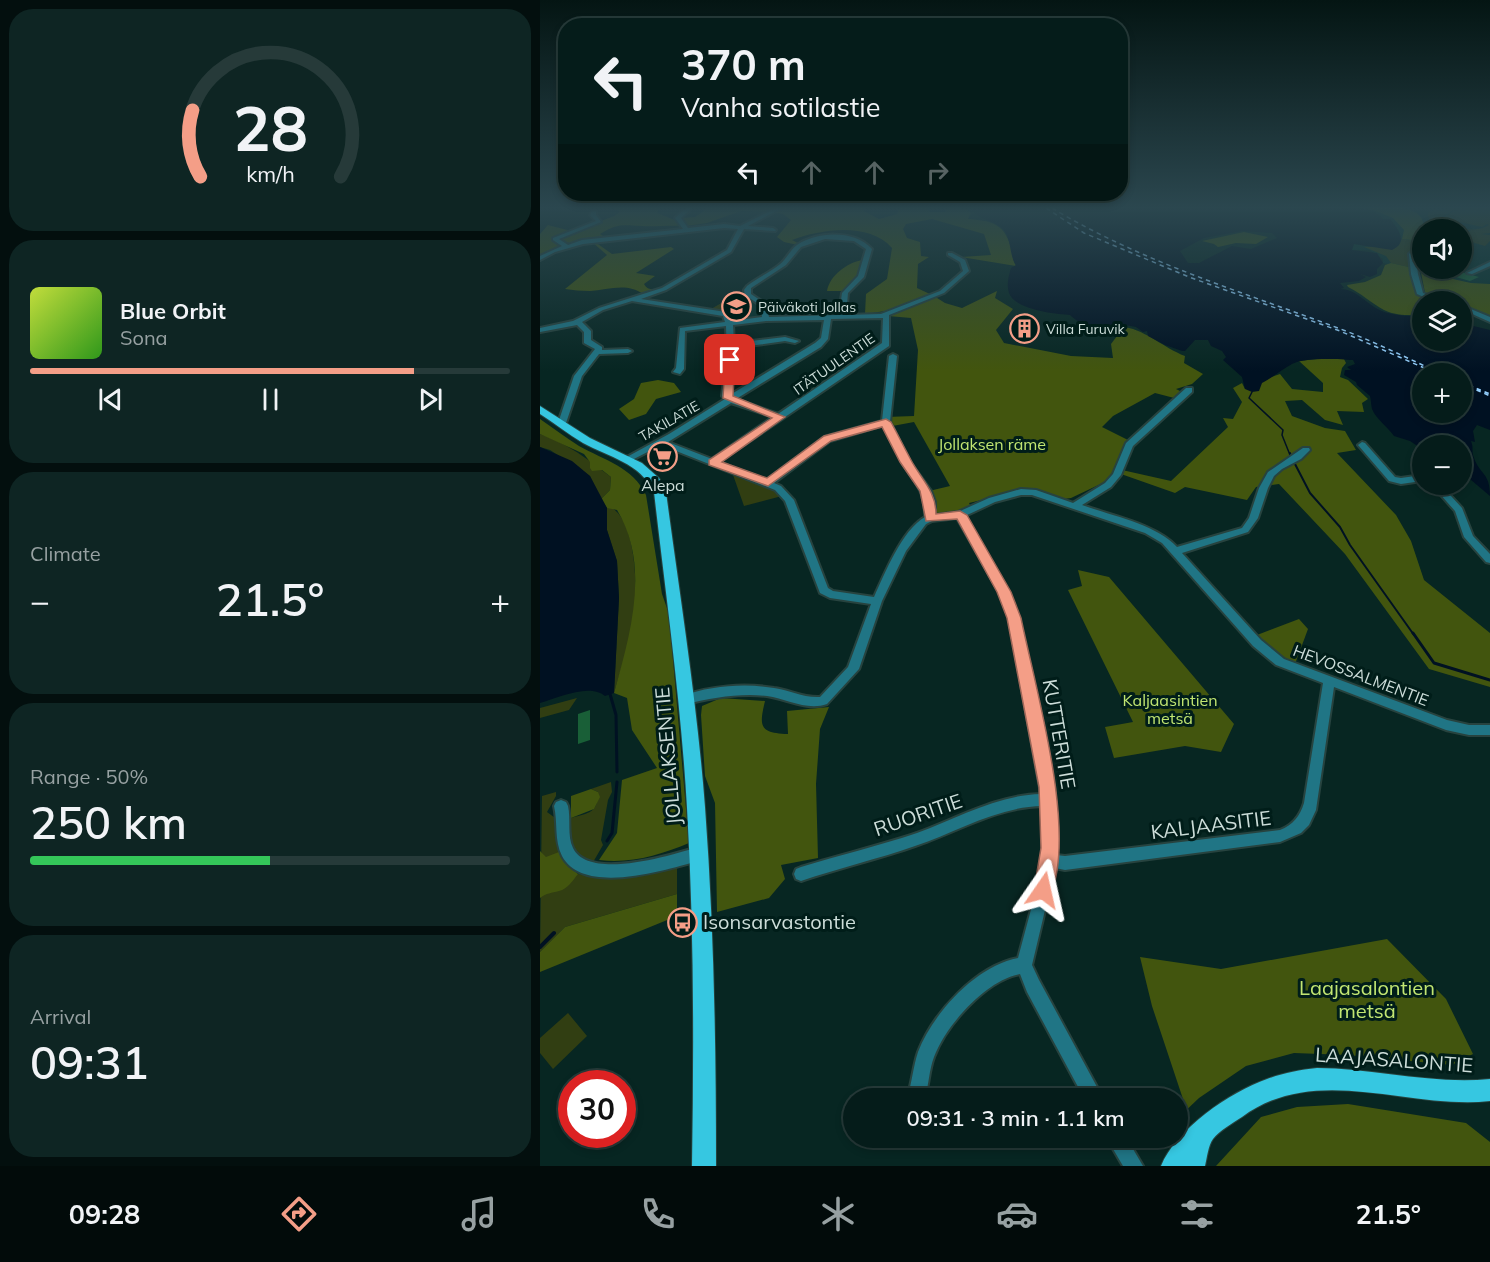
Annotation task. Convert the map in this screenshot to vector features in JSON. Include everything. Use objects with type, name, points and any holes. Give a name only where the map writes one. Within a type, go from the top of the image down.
[{"type":"main road","name":"JOLLAKSENTIE","points":[[540,409],[586,441],[629,458],[652,478],[660,492],[696,798],[705,1029],[704,1166]]},
{"type":"main road","name":"LAAJASALONTIE","points":[[1173,1166],[1186,1145],[1239,1104],[1272,1087],[1292,1082],[1319,1078],[1446,1090],[1490,1090]]},
{"type":"main road","points":[[1193,1166],[1202,1134]]},
{"type":"street","points":[[540,330],[578,322],[601,309],[664,289],[710,262]]},
{"type":"street","points":[[766,319],[763,304],[748,295],[747,290],[786,262]]},
{"type":"street","points":[[842,317],[845,293],[859,280],[866,262]]},
{"type":"street","points":[[677,372],[680,369],[682,329],[766,319],[886,315],[942,292],[966,271],[963,262]]},
{"type":"street","points":[[1472,272],[1490,264]]},
{"type":"street","points":[[631,298],[722,312],[728,315],[730,374],[726,394],[730,400],[780,417]]},
{"type":"street","points":[[1472,312],[1490,320]]},
{"type":"street","name":"ITÄTUULENTIE","points":[[713,462],[886,344],[886,315]]},
{"type":"street","name":"TAKILATIE","points":[[629,458],[662,442],[821,343],[824,339],[828,318]]},
{"type":"street","points":[[562,423],[578,376],[598,348],[587,341],[588,331],[578,322]]},
{"type":"street","points":[[730,346],[785,339],[795,341]]},
{"type":"street","points":[[597,352],[628,351]]},
{"type":"street","points":[[686,699],[718,692],[755,691],[783,694],[805,702],[823,701],[852,669],[878,601],[906,542],[923,522],[930,518],[930,502],[926,491],[906,462],[886,422],[892,356]]},
{"type":"street","points":[[1076,505],[1108,485],[1117,474],[1129,445],[1189,390]]},
{"type":"street","points":[[768,483],[827,439],[886,422]]},
{"type":"street","points":[[662,442],[768,483],[789,500],[824,590],[834,595],[878,601]]},
{"type":"street","points":[[1362,445],[1392,479],[1401,481],[1412,479]]},
{"type":"street","points":[[1177,551],[1245,530],[1253,522],[1259,499],[1269,476],[1306,450]]},
{"type":"street","name":"HEVOSSALMENTIE","points":[[930,518],[960,515],[984,503],[1027,492],[1041,493],[1148,531],[1166,541],[1177,551],[1213,596],[1262,649],[1287,665],[1446,725],[1469,730],[1490,730]]},
{"type":"street","points":[[1446,495],[1460,510],[1469,537],[1490,560]]},
{"type":"street","name":"KUTTERITIE","points":[[960,515],[1004,592],[1014,618],[1048,800],[1051,835],[1049,860],[1024,965]]},
{"type":"street","name":"KALJAASITIE","points":[[1049,860],[1065,863],[1280,836],[1294,831],[1305,821],[1311,804],[1329,682]]},
{"type":"street","name":"RUORITIE","points":[[801,874],[916,839],[1003,804],[1030,799],[1048,800]]},
{"type":"street","points":[[561,806],[564,814],[566,847],[572,859],[583,867],[621,871],[698,854]]},
{"type":"street","points":[[918,1088],[927,1052],[964,1000],[999,970],[1024,965],[1089,1088]]},
{"type":"street","points":[[1122,1148],[1134,1166]]},
{"type":"shaded area","points":[[1015,262],[1383,262],[1377,269],[1377,274],[1370,277],[1360,274],[1366,277],[1359,281],[1340,283],[1344,288],[1340,289],[1353,292],[1381,311],[1412,316],[1412,351],[1472,351],[1472,326],[1490,330],[1490,430],[1477,425],[1473,431],[1475,442],[1472,441],[1472,435],[1412,435],[1412,442],[1394,436],[1374,413],[1370,396],[1356,382],[1344,375],[1345,370],[1351,370],[1347,367],[1355,364],[1353,360],[1322,359],[1298,362],[1262,383],[1259,391],[1252,392],[1245,389],[1242,377],[1223,360],[1226,357],[1222,351],[1211,346],[1208,340],[1195,340],[1185,351],[1182,351],[1165,345],[1148,336],[1147,331],[1143,332],[1136,327],[1120,324],[1114,332],[1102,331],[1070,315],[1036,310],[1019,303],[1013,299],[1008,290],[1011,268],[1016,265]]},
{"type":"shaded area","points":[[1383,262],[1412,262],[1412,271],[1383,263]]},
{"type":"shaded area","points":[[1472,262],[1490,262],[1490,289],[1443,279],[1472,279]]},
{"type":"shaded area","name":"Päiväkoti Jollas","points":[[745,295],[759,305],[760,318],[733,321],[731,312],[711,309],[732,297]]},
{"type":"shaded area","points":[[1472,446],[1476,464],[1487,478],[1490,496],[1472,481]]},
{"type":"shaded area","points":[[540,447],[572,461],[590,476],[607,508],[607,530],[617,561],[619,598],[614,693],[605,696],[598,692],[582,691],[540,703]]},
{"type":"green space","points":[[598,262],[653,262],[636,273],[655,276],[644,284],[648,288],[663,288],[643,294],[630,288],[590,291],[565,289]]},
{"type":"green space","points":[[861,262],[858,276],[843,291],[827,291],[835,275],[851,264]]},
{"type":"green space","points":[[890,262],[920,262],[918,264],[917,288],[932,295],[910,302],[899,309],[865,314],[866,294],[887,279]]},
{"type":"green space","points":[[994,262],[1014,262],[1016,266]]},
{"type":"green space","points":[[1391,262],[1412,262],[1412,268],[1391,263]]},
{"type":"green space","points":[[1391,263],[1412,268],[1412,280],[1416,291],[1412,291],[1412,315],[1389,312],[1348,287],[1347,285],[1365,282],[1381,275],[1385,265]]},
{"type":"green space","points":[[1422,279],[1453,279],[1490,284],[1490,319],[1472,311],[1472,291],[1425,291]]},
{"type":"green space","name":"Jollaksen räme","points":[[997,291],[995,298],[1013,309],[996,330],[1004,343],[1071,356],[1113,358],[1111,344],[1117,336],[1114,332],[1125,327],[1141,332],[1185,356],[1184,363],[1203,374],[1192,384],[1176,389],[1184,393],[1178,399],[1155,393],[1113,416],[1102,427],[1130,441],[1124,448],[1109,480],[1071,498],[1064,499],[1032,488],[969,503],[971,507],[960,513],[938,515],[935,514],[929,491],[950,486],[914,422],[887,427],[886,417],[914,416],[918,350],[911,318],[888,316],[913,303],[934,296],[945,303],[962,308]]},
{"type":"green space","points":[[732,297],[733,301],[748,298],[751,301],[744,309],[737,308],[738,313],[745,312],[745,314],[732,319],[731,312],[711,309]]},
{"type":"green space","points":[[1344,359],[1346,363],[1340,377],[1348,380],[1368,399],[1362,403],[1364,412],[1337,411],[1343,425],[1325,420],[1302,400],[1285,401],[1292,416],[1325,428],[1345,431],[1356,450],[1337,453],[1396,515],[1411,541],[1424,580],[1490,633],[1490,687],[1429,669],[1345,554],[1279,484],[1256,487],[1247,500],[1185,487],[1175,493],[1121,474],[1122,470],[1171,481],[1228,427],[1223,418],[1233,419],[1242,402],[1233,388],[1242,383],[1245,389],[1280,374],[1292,389],[1323,392],[1323,383],[1299,361]]},
{"type":"green space","points":[[658,380],[674,383],[681,392],[656,399],[646,414],[629,420],[619,409],[634,399],[641,383]]},
{"type":"green space","points":[[540,419],[579,446],[626,471],[646,495],[662,594],[669,614],[689,843],[656,855],[634,860],[599,860],[617,833],[622,780],[657,768],[632,730],[627,698],[614,693],[631,624],[635,577],[633,554],[627,532],[617,510],[607,508],[601,499],[610,490],[611,477],[602,470],[592,471],[590,462],[584,454],[540,434]]},
{"type":"green space","points":[[540,434],[569,447],[611,477],[610,490],[601,499],[590,476],[550,450],[540,447]]},
{"type":"green space","points":[[732,472],[775,490],[782,496],[744,506]]},
{"type":"green space","points":[[610,507],[618,513],[625,524],[635,567],[635,607],[632,629],[614,693],[619,598],[617,561],[607,530],[607,508]]},
{"type":"green space","name":"Kaljaasintien metsä","points":[[1078,570],[1109,577],[1234,724],[1221,752],[1185,746],[1114,758],[1105,727],[1133,722],[1068,590],[1082,586]]},
{"type":"green space","points":[[1299,619],[1308,629],[1295,664],[1274,651],[1257,635]]},
{"type":"green space","points":[[577,698],[569,710],[540,718],[540,708]]},
{"type":"green space","points":[[721,698],[765,701],[763,726],[771,732],[788,734],[787,711],[829,707],[820,729],[816,784],[818,858],[781,865],[785,879],[769,898],[717,912],[715,803],[705,776],[701,715],[702,706]]},
{"type":"green space","points":[[611,782],[612,792],[608,800],[601,840],[603,845],[592,864],[580,856],[573,846],[570,833],[571,818],[583,815],[594,808],[598,792],[591,789]]},
{"type":"green space","points":[[591,789],[598,792],[600,797],[594,809],[571,818],[571,796]]},
{"type":"green space","points":[[556,792],[547,812],[558,820],[559,852],[566,864],[578,874],[597,876],[677,864],[677,894],[565,927],[540,952],[542,796]]},
{"type":"green space","points":[[540,851],[546,857],[559,852],[566,864],[578,874],[565,888],[540,898]]},
{"type":"green space","points":[[677,894],[677,916],[540,972],[540,952],[565,927]]},
{"type":"green space","name":"Laajasalontien metsä","points":[[1387,939],[1446,999],[1473,1054],[1452,1065],[1347,1055],[1294,1053],[1246,1066],[1199,1098],[1188,1108],[1188,1088],[1179,1088],[1152,1006],[1140,957],[1221,969]]},
{"type":"green space","points":[[568,1013],[587,1036],[553,1069],[540,1053],[540,1038]]},
{"type":"green space","points":[[1348,1104],[1466,1123],[1490,1142],[1490,1166],[1216,1166],[1261,1117],[1297,1107]]},
{"type":"building","points":[[1472,275],[1479,277],[1470,281],[1463,279],[1472,279]]},
{"type":"building","name":"Alepa","points":[[662,450],[678,455],[671,458],[674,461],[662,466],[650,455]]},
{"type":"building","points":[[590,710],[590,740],[578,744],[578,714]]},
{"type":"waterway","points":[[1252,392],[1249,398],[1283,430],[1282,435],[1290,455]]},
{"type":"waterway","points":[[1290,453],[1291,457]]},
{"type":"waterway","points":[[1295,464],[1310,493],[1340,527],[1350,545],[1414,635]]},
{"type":"waterway","points":[[1413,633],[1434,663],[1490,680]]},
{"type":"waterway","points":[[610,694],[616,715],[617,772]]},
{"type":"waterway","points":[[607,841],[612,833],[617,782]]},
{"type":"waterway","points":[[540,947],[554,933]]},
{"type":"ferry route","points":[[1154,262],[1340,331],[1413,363]]},
{"type":"ferry route","points":[[1162,262],[1351,333],[1418,363]]},
{"type":"ferry route","points":[[1472,387],[1490,394]]},
{"type":"ferry route","points":[[1472,388],[1490,396]]},
{"type":"place","name":"Päiväkoti Jollas","points":[[737,307]]},
{"type":"place","name":"Villa Furuvik","points":[[1025,329]]},
{"type":"place","name":"Alepa","points":[[663,457]]},
{"type":"place","name":"Isonsarvastontie","points":[[682,922]]},
{"type":"route","points":[[730,360],[726,396],[730,400],[780,417],[713,462],[768,483],[827,439],[886,422],[906,462],[926,491],[930,502],[930,518],[960,515],[1004,592],[1014,618],[1047,787],[1050,848],[1043,890]]}]
